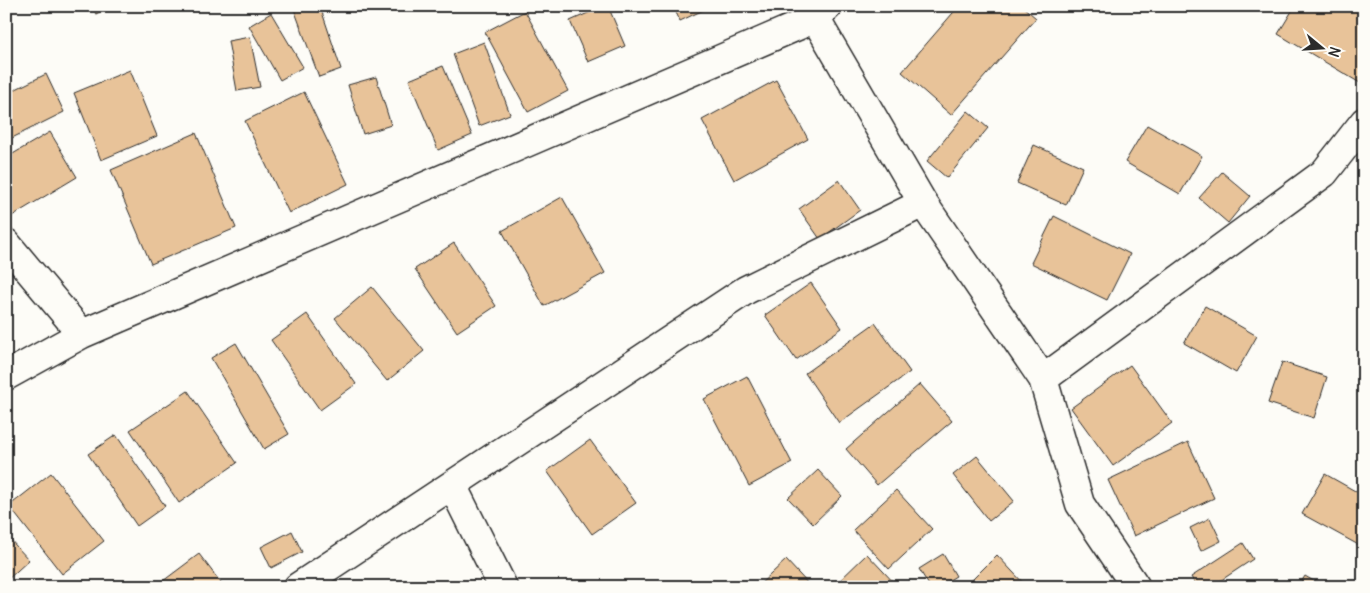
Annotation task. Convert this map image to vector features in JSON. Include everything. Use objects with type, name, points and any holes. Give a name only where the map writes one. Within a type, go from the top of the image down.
[{"type":"street","points":[[6,376],[82,334],[817,10],[923,203],[1044,379],[1080,504],[1136,587]]},
{"type":"street","points":[[1044,379],[1324,173],[1364,122]]},
{"type":"street","points":[[298,587],[746,290],[923,203]]},
{"type":"street","points":[[6,243],[82,334]]},
{"type":"street","points":[[452,485],[503,587]]},
{"type":"building","points":[[92,6],[111,6],[96,14]]},
{"type":"building","points":[[301,6],[320,6],[341,69],[319,77],[294,9]]},
{"type":"building","points":[[608,6],[625,46],[588,62],[570,21]]},
{"type":"building","points":[[673,6],[712,6],[680,21]]},
{"type":"building","points":[[959,6],[1022,6],[1036,18],[951,115],[902,72]]},
{"type":"building","points":[[1295,6],[1364,6],[1364,77],[1360,83],[1278,34]]},
{"type":"building","points":[[525,11],[568,91],[528,112],[485,32]]},
{"type":"building","points":[[271,13],[303,67],[280,80],[249,26]]},
{"type":"building","points":[[250,37],[260,87],[237,91],[228,41]]},
{"type":"building","points":[[484,42],[510,114],[479,126],[453,54]]},
{"type":"building","points":[[443,66],[472,135],[438,150],[409,80]]},
{"type":"building","points":[[130,70],[157,136],[101,160],[74,93]]},
{"type":"building","points":[[46,74],[64,112],[6,141],[6,94]]},
{"type":"building","points":[[376,77],[391,125],[363,134],[348,85]]},
{"type":"building","points":[[776,80],[808,139],[734,180],[702,120]]},
{"type":"building","points":[[304,92],[348,184],[289,213],[245,121]]},
{"type":"building","points":[[968,111],[988,128],[947,178],[927,161]]},
{"type":"building","points":[[1147,125],[1202,156],[1180,194],[1125,162]]},
{"type":"building","points":[[50,132],[77,177],[7,219],[6,158]]},
{"type":"building","points":[[196,133],[236,228],[151,264],[111,170]]},
{"type":"building","points":[[1034,145],[1083,167],[1066,205],[1017,183]]},
{"type":"building","points":[[1222,172],[1250,196],[1228,223],[1199,198]]},
{"type":"building","points":[[839,180],[860,210],[820,239],[799,209]]},
{"type":"building","points":[[562,197],[605,273],[544,306],[502,231]]},
{"type":"building","points":[[1054,216],[1130,254],[1107,300],[1031,263]]},
{"type":"building","points":[[454,243],[496,306],[457,332],[415,269]]},
{"type":"building","points":[[811,283],[842,328],[796,360],[765,315]]},
{"type":"building","points":[[372,287],[424,351],[387,381],[335,318]]},
{"type":"building","points":[[1205,306],[1257,336],[1236,373],[1184,343]]},
{"type":"building","points":[[307,314],[356,384],[320,410],[271,340]]},
{"type":"building","points":[[875,323],[910,372],[839,423],[805,373]]},
{"type":"building","points":[[236,343],[289,434],[264,449],[211,358]]},
{"type":"building","points":[[1282,362],[1327,377],[1314,418],[1268,403]]},
{"type":"building","points":[[1130,365],[1172,423],[1113,466],[1071,408]]},
{"type":"building","points":[[747,376],[792,463],[749,486],[704,399]]},
{"type":"building","points":[[920,384],[952,421],[877,485],[846,449]]},
{"type":"building","points":[[188,391],[237,463],[179,503],[130,430]]},
{"type":"building","points":[[116,435],[165,506],[137,526],[88,454]]},
{"type":"building","points":[[590,440],[636,503],[592,534],[547,471]]},
{"type":"building","points":[[1188,442],[1214,498],[1134,536],[1108,480]]},
{"type":"building","points":[[977,456],[1014,501],[989,521],[953,475]]},
{"type":"building","points":[[818,470],[842,496],[813,524],[788,498]]},
{"type":"building","points":[[51,473],[104,541],[62,574],[9,506]]},
{"type":"building","points":[[1325,474],[1364,496],[1364,548],[1302,514]]},
{"type":"building","points":[[896,490],[932,529],[889,569],[853,530]]},
{"type":"building","points":[[1210,518],[1221,541],[1201,551],[1190,528]]},
{"type":"building","points":[[292,531],[302,552],[271,568],[261,547]]},
{"type":"building","points":[[6,535],[29,560],[6,581]]},
{"type":"building","points":[[1243,543],[1253,559],[1211,587],[1197,587],[1191,577]]},
{"type":"building","points":[[199,554],[224,587],[161,587],[159,584]]},
{"type":"building","points":[[867,554],[898,587],[840,587],[837,583]]},
{"type":"building","points":[[943,554],[956,576],[938,587],[930,587],[919,569]]},
{"type":"building","points":[[997,555],[1027,587],[965,587]]},
{"type":"building","points":[[786,560],[811,587],[757,587]]},
{"type":"building","points":[[1305,576],[1324,587],[1298,587]]}]
